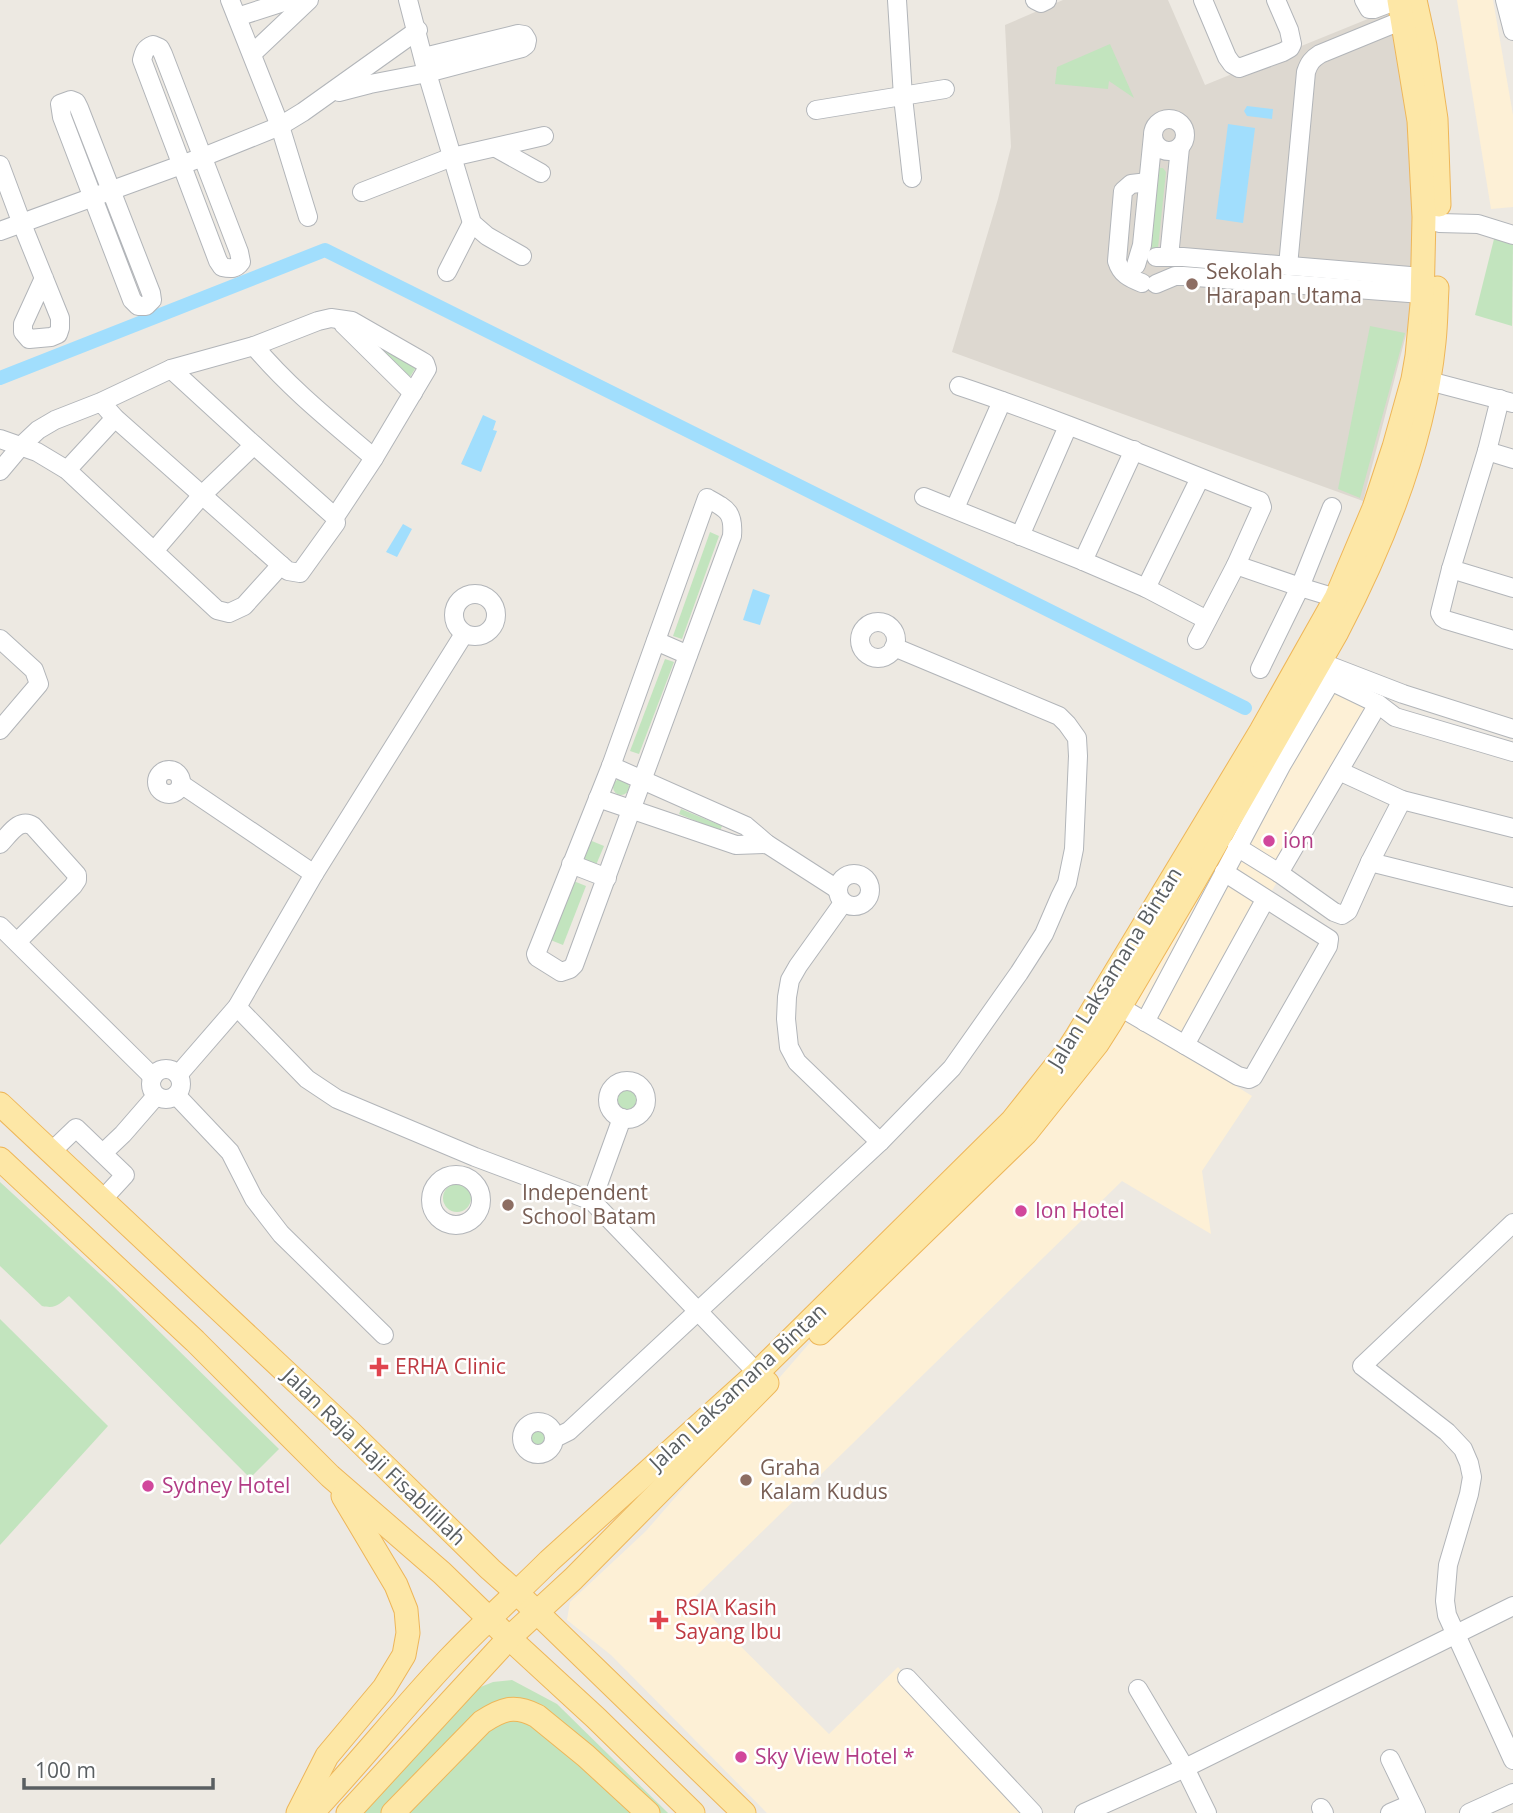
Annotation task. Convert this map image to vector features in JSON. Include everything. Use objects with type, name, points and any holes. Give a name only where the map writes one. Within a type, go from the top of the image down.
[{"type":"main road","name":"Jalan Laksamana Bintan","points":[[312,1813],[448,1660],[549,1561],[762,1378],[1026,1133],[1097,1044],[1273,762],[1321,672],[1394,505],[1413,449],[1429,381],[1435,341],[1439,223],[1428,120],[1425,46],[1404,5]]},
{"type":"main road","name":"Jalan Laksamana Bintan","points":[[348,1813],[509,1638],[537,1614],[1012,1121],[1066,1053],[1261,731],[1336,598],[1374,508],[1394,447],[1417,356],[1428,120]]},
{"type":"main road","name":"Jalan Raja Haji Fisabilillah","points":[[0,1104],[351,1433],[744,1813]]},
{"type":"main road","name":"Jalan Raja Haji Fisabilillah","points":[[0,1158],[195,1341],[330,1476],[442,1573],[693,1813]]},
{"type":"main road","points":[[298,1813],[327,1756],[384,1688],[404,1655],[408,1633],[406,1610],[396,1585],[330,1476]]},
{"type":"main road","points":[[393,1813],[482,1722],[508,1708],[528,1711],[537,1716],[586,1756],[648,1813]]},
{"type":"street","points":[[290,0],[234,8],[280,126],[308,217]]},
{"type":"street","points":[[252,54],[309,0]]},
{"type":"street","points":[[408,0],[472,223],[487,236],[522,256]]},
{"type":"street","points":[[897,0],[903,97],[912,178]]},
{"type":"street","points":[[1035,0],[1047,0]]},
{"type":"street","points":[[1203,0],[1227,57],[1239,68],[1290,48],[1292,44],[1289,30],[1276,0]]},
{"type":"street","points":[[1364,0],[1369,9],[1404,5]]},
{"type":"street","points":[[1505,0],[1513,29]]},
{"type":"street","points":[[1288,266],[1308,65],[1320,54],[1404,5]]},
{"type":"street","points":[[0,231],[182,165],[280,126],[418,30]]},
{"type":"street","points":[[153,45],[160,48],[163,54],[203,157],[242,262],[237,268],[222,267],[218,261],[182,165],[142,60],[144,52],[153,45]]},
{"type":"street","points":[[326,96],[426,65]]},
{"type":"street","points":[[816,110],[945,89]]},
{"type":"street","points":[[65,101],[76,102],[151,293],[152,300],[146,306],[138,306],[132,300],[93,197],[59,110],[60,104],[65,101]]},
{"type":"street","points":[[1170,118],[1180,122],[1185,132],[1180,147],[1163,257],[1160,260],[1164,268],[1163,277],[1149,283],[1135,275],[1136,265],[1142,245],[1153,135],[1160,121],[1170,118]]},
{"type":"street","points":[[1153,135],[1156,145],[1165,150],[1180,147]]},
{"type":"street","points":[[362,192],[452,157],[544,136]]},
{"type":"street","points":[[496,148],[541,173]]},
{"type":"street","points":[[0,165],[44,278]]},
{"type":"street","points":[[1148,182],[1131,184],[1123,191],[1116,261],[1127,277],[1149,283],[1182,276],[1422,286]]},
{"type":"street","points":[[447,272],[472,223]]},
{"type":"street","points":[[1439,223],[1478,224],[1513,235]]},
{"type":"street","points":[[1136,265],[1142,257],[1152,255],[1288,266],[1422,286]]},
{"type":"street","points":[[337,318],[413,393]]},
{"type":"street","points":[[0,471],[38,430],[55,420],[172,369],[254,345],[318,321],[337,318],[352,321],[425,363],[427,369],[335,517]]},
{"type":"street","points":[[254,345],[309,402],[374,458]]},
{"type":"street","points":[[101,402],[115,418],[281,565],[288,571],[299,573],[336,523],[335,517],[172,369]]},
{"type":"street","points":[[1429,381],[1507,401],[1487,452],[1440,612],[1443,618],[1513,640]]},
{"type":"street","points":[[959,386],[1133,450],[1260,501],[1262,505],[1236,565],[1197,640]]},
{"type":"street","points":[[955,508],[1002,401]]},
{"type":"street","points":[[67,470],[115,418]]},
{"type":"street","points":[[1020,536],[1068,426]]},
{"type":"street","points":[[0,439],[48,457],[67,470],[217,610],[229,613],[244,606],[281,565]]},
{"type":"street","points":[[154,551],[202,495],[254,445]]},
{"type":"street","points":[[1083,561],[1133,450]]},
{"type":"street","points":[[1487,452],[1513,459]]},
{"type":"street","points":[[1146,588],[1200,478]]},
{"type":"street","points":[[924,497],[1146,588],[1207,620]]},
{"type":"street","points":[[707,498],[730,513],[732,536],[574,965],[561,972],[536,954],[611,766],[656,641],[707,498]]},
{"type":"street","points":[[1260,669],[1300,587],[1332,507]]},
{"type":"street","points":[[1236,565],[1336,598]]},
{"type":"street","points":[[1451,569],[1513,588]]},
{"type":"street","points":[[178,1075],[237,1007],[314,874],[464,634]]},
{"type":"street","points":[[0,639],[34,670],[39,684],[0,730]]},
{"type":"street","points":[[656,641],[688,655]]},
{"type":"street","points":[[554,1436],[565,1434],[699,1312],[880,1142],[952,1068],[1044,934],[1067,883],[1074,849],[1078,756],[1077,738],[1068,724],[1059,716],[894,647]]},
{"type":"street","points":[[1321,672],[1378,704],[1395,717],[1513,752]]},
{"type":"street","points":[[1321,672],[1403,694],[1513,729]]},
{"type":"street","points":[[1279,873],[1378,704]]},
{"type":"street","points":[[1145,1022],[1237,847],[1273,762]]},
{"type":"street","points":[[611,766],[746,826],[840,896],[790,980],[786,997],[789,1047],[797,1062],[880,1142]]},
{"type":"street","points":[[1339,771],[1402,800],[1513,828]]},
{"type":"street","points":[[181,784],[314,874]]},
{"type":"street","points":[[598,798],[736,845],[767,844]]},
{"type":"street","points":[[1237,847],[1342,915],[1348,911],[1402,800]]},
{"type":"street","points":[[0,844],[17,826],[27,822],[33,825],[77,875],[73,886],[17,942]]},
{"type":"street","points":[[1370,862],[1511,897]]},
{"type":"street","points":[[571,864],[607,878]]},
{"type":"street","points":[[1120,1007],[1238,1076],[1249,1079],[1253,1077],[1328,946],[1329,939],[1224,872]]},
{"type":"street","points":[[1185,1045],[1265,900]]},
{"type":"street","points":[[0,926],[153,1077]]},
{"type":"street","points":[[237,1007],[307,1079],[337,1098],[475,1157],[592,1201],[762,1378]]},
{"type":"street","points":[[166,1069],[178,1075],[181,1084],[176,1095],[166,1099],[156,1096],[151,1087],[153,1077],[160,1070],[166,1069]]},
{"type":"street","points":[[176,1095],[230,1152],[254,1199],[281,1234],[384,1335]]},
{"type":"street","points":[[103,1153],[156,1096]]},
{"type":"street","points":[[592,1201],[622,1118]]},
{"type":"street","points":[[51,1152],[76,1128],[103,1153],[125,1175],[102,1200]]},
{"type":"street","points":[[465,1176],[475,1157]]},
{"type":"street","points":[[1509,1235],[1362,1367],[1447,1433],[1463,1449],[1469,1463],[1472,1477],[1469,1494],[1448,1565],[1445,1601],[1447,1615],[1513,1760]]},
{"type":"street","points":[[1084,1813],[1185,1768],[1513,1606]]},
{"type":"street","points":[[907,1678],[1033,1813]]},
{"type":"street","points":[[1138,1689],[1185,1768],[1207,1813]]},
{"type":"street","points":[[1390,1759],[1414,1808],[1390,1813]]},
{"type":"street","points":[[1469,1813],[1513,1793]]},
{"type":"shaded area","name":"Sekolah Harapan Utama","points":[[1063,0],[1168,0],[1205,85],[1390,10],[1407,123],[1415,241],[1408,327],[1363,501],[952,352],[1011,147],[1005,25]]},
{"type":"shaded area","points":[[1457,0],[1493,0],[1513,115],[1513,207],[1491,209]]},
{"type":"shaded area","points":[[1316,657],[1384,692],[1181,1052],[1252,1096],[1202,1171],[1211,1234],[1122,1181],[693,1599],[829,1734],[898,1667],[1024,1808],[1019,1813],[767,1813],[611,1655],[567,1620],[570,1602],[646,1531],[834,1315],[1024,1133]]},
{"type":"green space","points":[[1110,44],[1134,98],[1109,81],[1108,89],[1055,84],[1057,67]]},
{"type":"green space","points":[[1159,168],[1166,172],[1158,248],[1155,250],[1149,247]]},
{"type":"green space","points":[[1495,235],[1513,242],[1512,326],[1475,315]]},
{"type":"green space","points":[[352,323],[420,361],[408,380]]},
{"type":"green space","points":[[1370,326],[1405,333],[1360,498],[1338,489]]},
{"type":"green space","points":[[710,532],[719,536],[682,639],[673,636]]},
{"type":"green space","points":[[665,659],[674,662],[639,754],[630,751]]},
{"type":"green space","points":[[621,779],[627,781],[627,793],[621,795],[615,793],[613,787],[615,781]]},
{"type":"green space","points":[[681,809],[722,826],[720,831],[679,814]]},
{"type":"green space","points":[[587,839],[604,846],[596,865],[580,858]]},
{"type":"green space","points":[[571,880],[586,886],[563,945],[548,939]]},
{"type":"green space","points":[[628,1085],[638,1089],[642,1099],[638,1109],[628,1113],[618,1109],[614,1099],[618,1089]]},
{"type":"green space","points":[[0,1182],[112,1285],[279,1449],[250,1478],[69,1296],[54,1306],[42,1306],[0,1266]]},
{"type":"green space","points":[[457,1184],[467,1188],[471,1198],[467,1208],[457,1212],[447,1208],[443,1198],[447,1188]]},
{"type":"green space","points":[[0,1319],[108,1426],[0,1545]]},
{"type":"green space","points":[[538,1427],[544,1430],[547,1436],[544,1442],[538,1445],[532,1442],[529,1436],[532,1430]]},
{"type":"green space","points":[[512,1680],[557,1704],[668,1813],[347,1813],[443,1702],[493,1682]]},
{"type":"water","points":[[1247,106],[1273,109],[1272,119],[1247,116],[1244,111]]},
{"type":"water","points":[[1228,124],[1255,128],[1243,223],[1216,219]]},
{"type":"water","points":[[483,415],[496,421],[493,430],[497,431],[481,472],[461,464]]},
{"type":"water","points":[[403,524],[412,529],[397,557],[386,552]]},
{"type":"water","points":[[753,589],[770,595],[760,625],[743,620]]},
{"type":"waterway","points":[[0,378],[325,250],[1245,708]]},
{"type":"place","name":"Sekolah Harapan Utama","points":[[1192,284]]},
{"type":"place","name":"ion","points":[[1269,841]]},
{"type":"place","name":"Independent School Batam","points":[[508,1205]]},
{"type":"place","name":"Ion Hotel","points":[[1021,1211]]},
{"type":"place","name":"ERHA Clinic","points":[[379,1367]]},
{"type":"place","name":"Graha Kalam Kudus","points":[[746,1480]]},
{"type":"place","name":"Sydney Hotel","points":[[148,1486]]},
{"type":"place","name":"RSIA Kasih Sayang Ibu","points":[[659,1620]]},
{"type":"place","name":"Sky View Hotel *","points":[[741,1757]]}]
